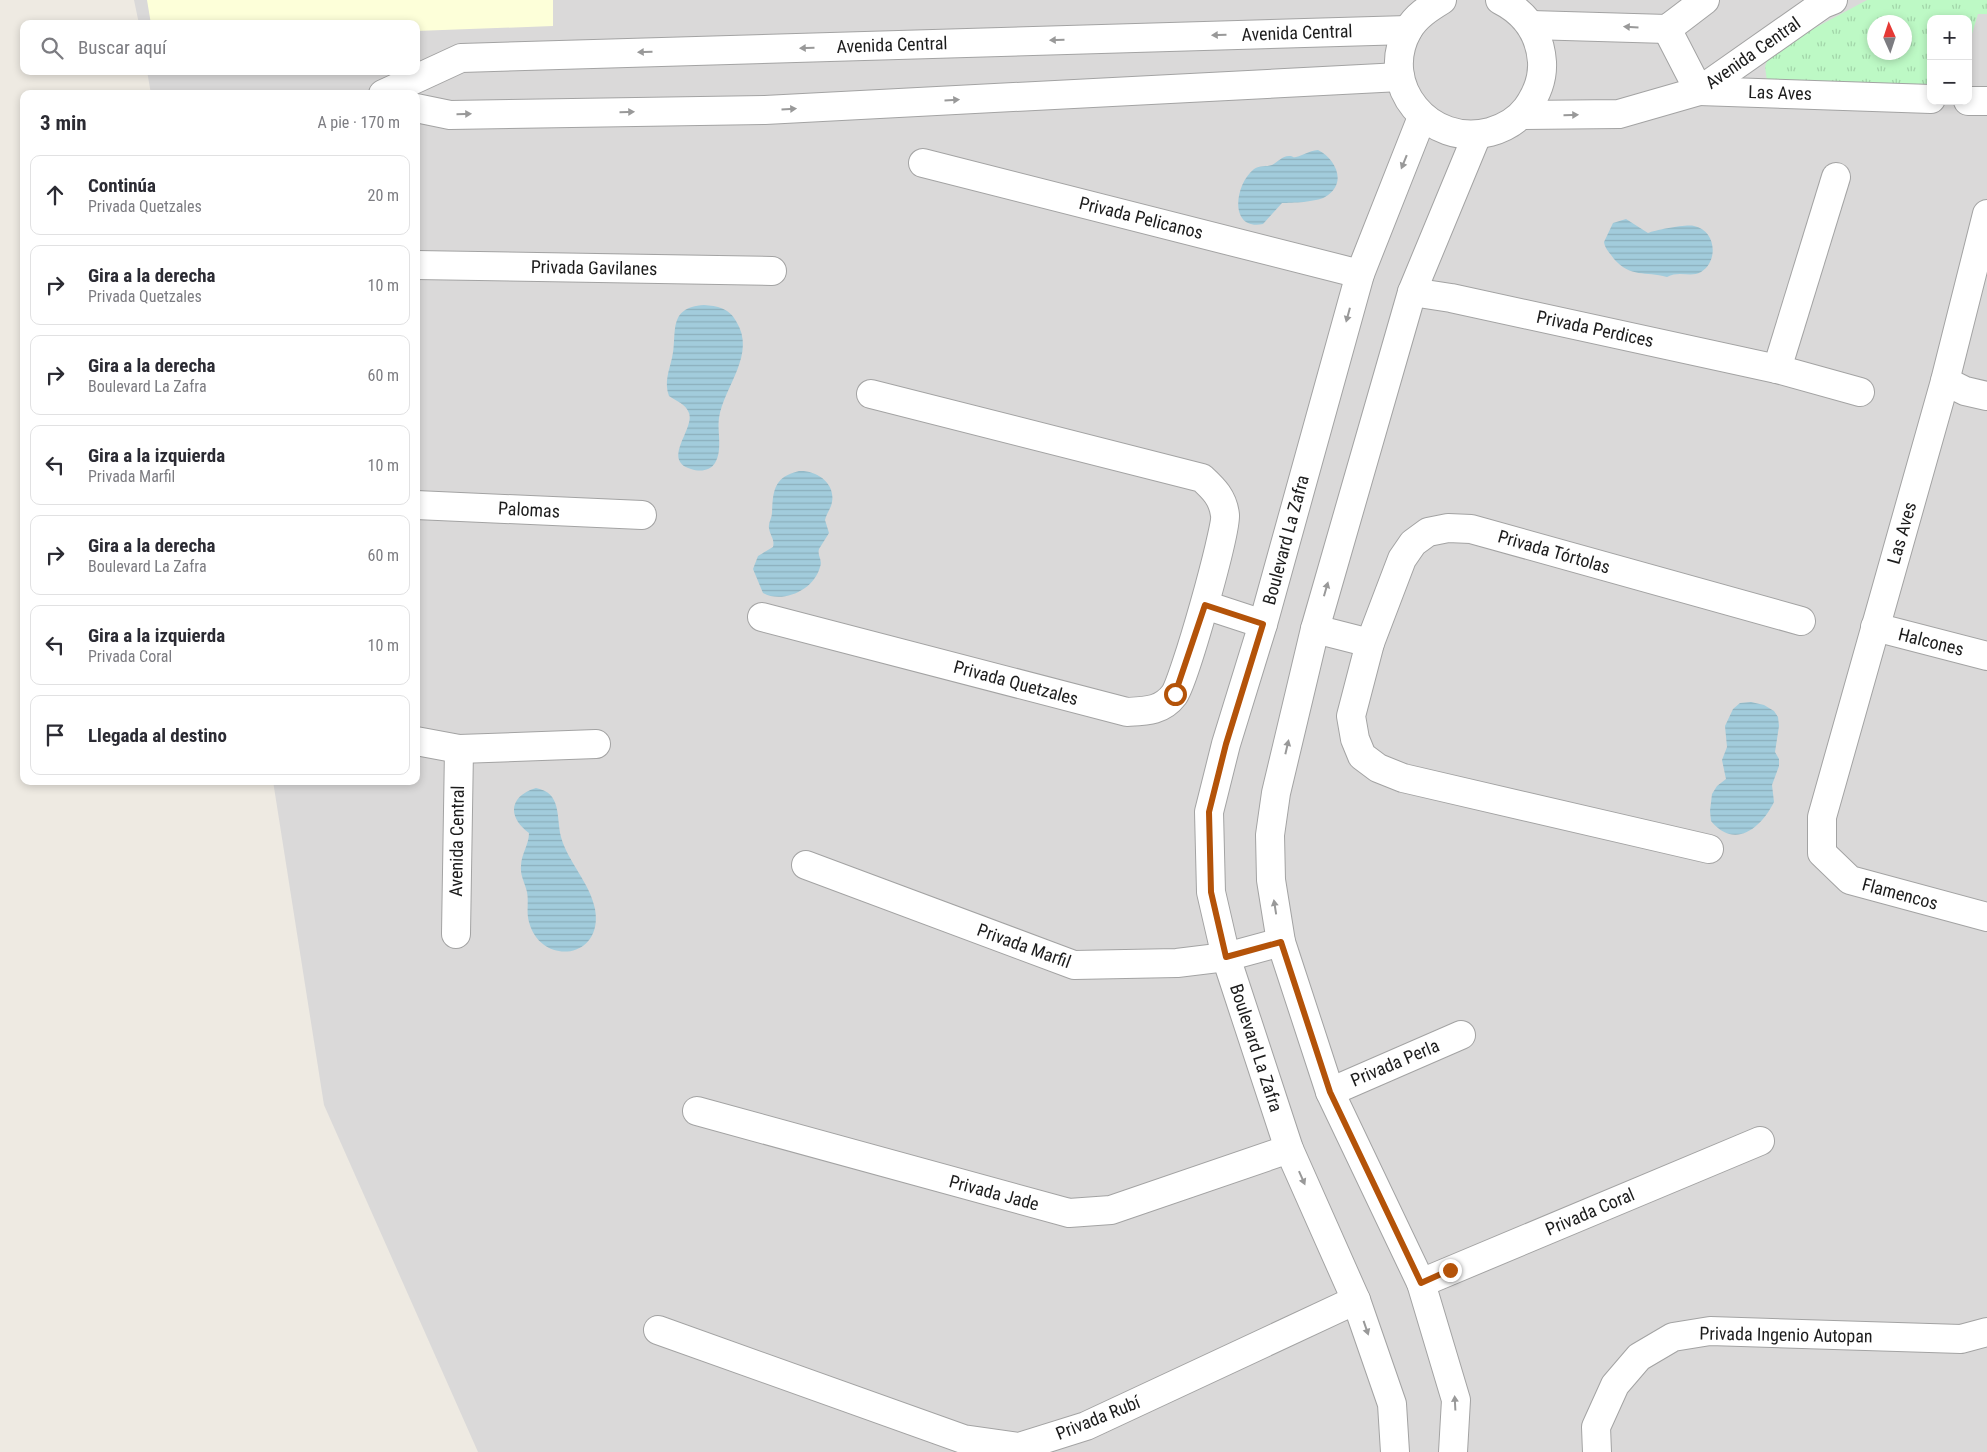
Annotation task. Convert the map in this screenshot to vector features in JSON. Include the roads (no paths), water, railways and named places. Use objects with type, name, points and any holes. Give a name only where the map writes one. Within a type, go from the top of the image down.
[{"type":"street","points":[[1442,0],[1424,11],[1408,30],[1400,53],[1400,77],[1408,99],[1422,117],[1439,128],[1458,134],[1477,135],[1501,129],[1522,115],[1536,95],[1543,71],[1541,47],[1531,25],[1514,7],[1500,0]]},
{"type":"street","points":[[1531,25],[1667,29],[1705,0]]},
{"type":"street","name":"Avenida Central","points":[[1522,115],[1619,114],[1699,91],[1823,4],[1833,0]]},
{"type":"street","points":[[1667,29],[1699,91]]},
{"type":"street","name":"Avenida Central","points":[[392,90],[461,58],[1408,30]]},
{"type":"street","points":[[420,109],[450,115],[765,110],[1400,77]]},
{"type":"street","name":"Las Aves","points":[[1699,91],[1927,99]]},
{"type":"street","points":[[1972,100],[1987,101]]},
{"type":"street","name":"Boulevard La Zafra","points":[[1395,1452],[1392,1404],[1356,1300],[1289,1149],[1226,957],[1211,892],[1209,812],[1226,744],[1263,624],[1360,274],[1422,117]]},
{"type":"street","points":[[1453,1452],[1456,1400],[1421,1283],[1330,1092],[1281,942],[1271,880],[1270,835],[1276,793],[1315,629],[1412,292],[1477,135]]},
{"type":"street","name":"Privada Pelicanos","points":[[923,162],[1360,274]]},
{"type":"street","points":[[1777,369],[1836,176]]},
{"type":"street","name":"Las Aves","points":[[1822,853],[1822,817],[1945,381],[1987,214]]},
{"type":"street","name":"Privada Gavilanes","points":[[420,265],[772,271]]},
{"type":"street","name":"Privada Perdices","points":[[1412,292],[1451,298],[1777,369],[1860,392]]},
{"type":"street","points":[[1945,381],[1965,390],[1987,396]]},
{"type":"street","name":"Privada Quetzales","points":[[762,617],[1127,712],[1155,710],[1175,694],[1205,605],[1226,517],[1219,494],[1202,478],[871,394]]},
{"type":"street","name":"Palomas","points":[[420,505],[642,515]]},
{"type":"street","name":"Privada Tórtolas","points":[[1709,849],[1403,778],[1378,768],[1362,756],[1350,716],[1370,643],[1402,559],[1413,543],[1428,532],[1448,528],[1471,529],[1801,621]]},
{"type":"street","points":[[1205,605],[1263,624]]},
{"type":"street","name":"Halcones","points":[[1875,627],[1987,656]]},
{"type":"street","points":[[1315,629],[1370,643]]},
{"type":"street","points":[[420,742],[459,749],[596,744]]},
{"type":"street","name":"Avenida Central","points":[[456,934],[459,749]]},
{"type":"street","name":"Flamencos","points":[[1822,853],[1850,880],[1987,917]]},
{"type":"street","name":"Privada Marfil","points":[[806,865],[1074,965],[1177,963],[1226,957],[1281,942]]},
{"type":"street","name":"Privada Perla","points":[[1330,1092],[1461,1035]]},
{"type":"street","name":"Privada Jade","points":[[697,1111],[1069,1213],[1111,1210],[1289,1149]]},
{"type":"street","name":"Privada Coral","points":[[1421,1283],[1760,1141]]},
{"type":"street","name":"Privada Rubí","points":[[658,1330],[962,1439],[1020,1447],[1086,1426],[1356,1300]]},
{"type":"street","name":"Privada Ingenio Autopan","points":[[1597,1452],[1596,1427],[1615,1385],[1639,1357],[1673,1337],[1710,1331],[1961,1339],[1987,1332]]},
{"type":"water","points":[[1318,150],[1330,159],[1337,172],[1338,179],[1332,192],[1316,200],[1282,203],[1263,224],[1252,224],[1244,221],[1238,205],[1239,195],[1247,176],[1254,169],[1272,165],[1287,156],[1296,157]]},
{"type":"water","points":[[1626,219],[1648,233],[1685,226],[1694,226],[1701,229],[1711,239],[1711,261],[1707,267],[1697,274],[1676,274],[1667,277],[1626,269],[1614,259],[1604,242],[1613,223]]},
{"type":"water","points":[[704,305],[718,307],[730,313],[742,333],[743,346],[737,370],[719,418],[719,452],[717,458],[710,468],[698,470],[683,465],[679,459],[681,444],[690,420],[689,413],[683,405],[669,396],[667,381],[674,349],[676,324],[679,317],[684,311],[692,307]]},
{"type":"water","points":[[799,471],[813,473],[825,480],[829,485],[832,498],[825,520],[829,533],[819,549],[821,565],[817,575],[811,582],[797,593],[788,596],[771,596],[763,593],[753,569],[758,556],[773,547],[769,526],[776,486],[784,477]]},
{"type":"water","points":[[1751,702],[1764,705],[1774,711],[1778,717],[1779,726],[1775,752],[1779,759],[1779,766],[1772,785],[1774,802],[1755,827],[1738,835],[1729,834],[1720,830],[1711,821],[1712,794],[1717,786],[1726,779],[1722,760],[1727,747],[1725,726],[1733,709],[1740,703]]},
{"type":"water","points":[[536,788],[550,795],[554,800],[564,846],[589,890],[595,909],[595,926],[590,938],[581,947],[570,951],[558,951],[546,946],[536,936],[528,918],[527,892],[522,876],[521,862],[529,833],[517,820],[514,808],[520,796]]}]
